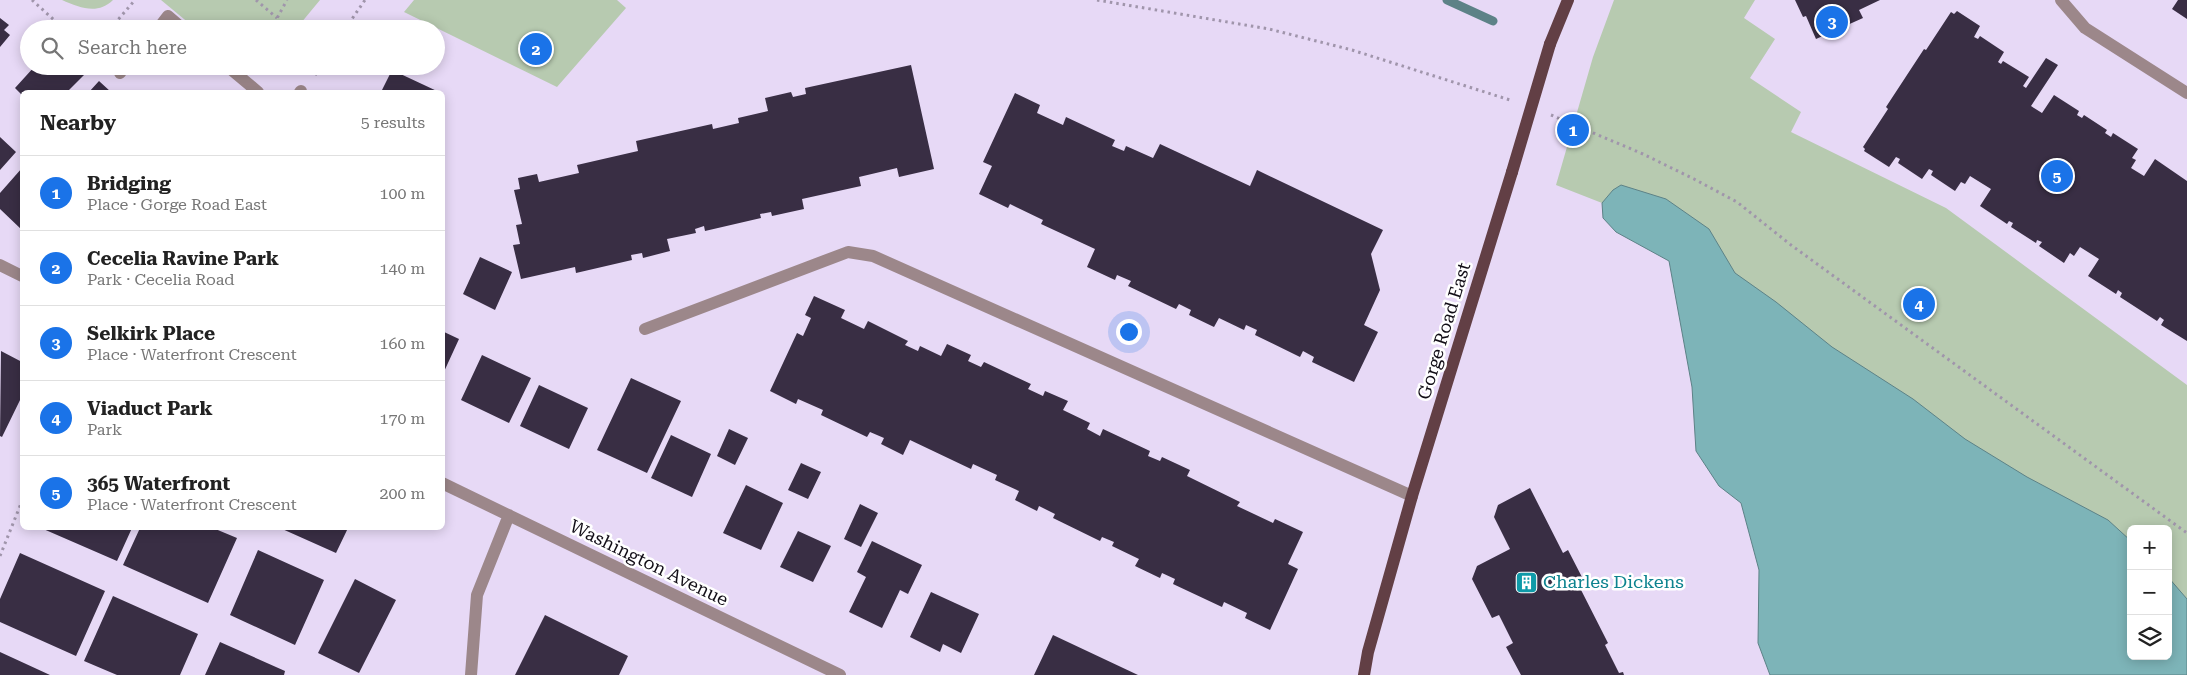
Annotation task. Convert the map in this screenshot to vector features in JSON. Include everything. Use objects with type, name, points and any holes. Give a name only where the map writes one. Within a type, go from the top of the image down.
[{"type":"main road","name":"Gorge Road East","points":[[1364,675],[1368,652],[1412,496],[1550,44],[1568,0]]},
{"type":"street","points":[[2061,0],[2085,28],[2187,93]]},
{"type":"street","points":[[238,75],[256,90]]},
{"type":"street","points":[[645,329],[848,252],[873,256],[1412,496]]},
{"type":"street","points":[[0,265],[20,275]]},
{"type":"street","name":"Washington Avenue","points":[[445,484],[840,675]]},
{"type":"street","points":[[471,675],[476,595],[509,515]]},
{"type":"path","points":[[32,0],[54,20]]},
{"type":"path","points":[[118,20],[135,0]]},
{"type":"path","points":[[256,0],[277,18],[287,0]]},
{"type":"path","points":[[352,20],[365,0]]},
{"type":"path","points":[[1097,0],[1268,29],[1352,50],[1516,102]]},
{"type":"path","points":[[1544,112],[1643,154],[1737,202],[1791,245],[2187,533]]},
{"type":"path","points":[[0,556],[20,506]]},
{"type":"shaded area","points":[[62,0],[113,0],[107,5],[89,9]]},
{"type":"shaded area","points":[[161,0],[320,0],[303,20],[185,20]]},
{"type":"shaded area","points":[[414,0],[617,0],[626,8],[557,87],[445,32],[445,20],[420,20],[404,12]]},
{"type":"shaded area","points":[[1614,0],[1755,0],[1744,18],[1775,39],[1750,78],[1801,112],[1791,132],[1946,208],[2187,385],[2187,609],[2172,598],[2172,525],[2127,525],[2127,565],[1602,203],[1556,185],[1593,57]]},
{"type":"shaded area","points":[[1621,185],[1666,199],[1709,229],[1735,273],[1776,302],[1832,347],[1913,399],[1965,439],[2027,477],[2108,520],[2127,537],[2127,660],[2172,660],[2172,582],[2187,599],[2187,675],[1770,675],[1758,643],[1759,570],[1741,503],[1719,486],[1696,451],[1692,387],[1669,261],[1616,232],[1603,218],[1602,203],[1613,190]]},
{"type":"building","points":[[1795,0],[1880,0],[1859,10],[1863,18],[1816,39],[1806,16],[1803,17]]},
{"type":"building","points":[[2178,0],[2187,0],[2187,19],[2172,9]]},
{"type":"building","points":[[1957,11],[1980,26],[1974,37],[1978,39],[1980,36],[2004,52],[1998,62],[2001,64],[2003,61],[2029,77],[2023,86],[2026,88],[2046,58],[2058,65],[2031,106],[2042,113],[2054,95],[2079,111],[2077,115],[2082,118],[2084,115],[2107,130],[2105,133],[2111,137],[2113,133],[2138,149],[2132,158],[2136,160],[2131,168],[2144,176],[2155,159],[2187,181],[2187,341],[2161,325],[2164,320],[2160,317],[2157,321],[2120,297],[2122,293],[2118,290],[2116,294],[2088,276],[2099,259],[2080,247],[2074,256],[2070,253],[2064,263],[2039,246],[2042,242],[2037,240],[2036,243],[2011,227],[2013,223],[2009,221],[2007,224],[1980,206],[1991,189],[1970,176],[1965,184],[1961,182],[1955,191],[1931,175],[1933,171],[1929,169],[1922,179],[1898,163],[1900,159],[1896,157],[1889,167],[1864,151],[1863,147],[1888,109],[1886,107],[1924,49],[1926,50],[1951,12],[1954,14]]},
{"type":"building","points":[[0,18],[9,25],[4,30],[10,35],[0,47]]},
{"type":"building","points":[[911,65],[934,169],[899,177],[897,168],[859,177],[861,186],[802,199],[804,209],[772,216],[771,212],[760,214],[761,218],[705,231],[704,226],[695,229],[696,233],[667,239],[670,251],[643,258],[642,253],[631,255],[632,260],[576,273],[575,267],[521,279],[513,245],[520,244],[516,225],[522,224],[514,190],[520,189],[518,178],[537,174],[539,182],[579,173],[577,165],[638,151],[636,141],[712,124],[713,129],[739,123],[738,118],[768,111],[765,98],[791,92],[793,97],[806,94],[805,88]]},
{"type":"building","points":[[27,75],[84,75],[69,90],[20,90],[20,93],[15,88]]},
{"type":"building","points":[[390,75],[403,75],[435,90],[382,90]]},
{"type":"building","points":[[99,81],[109,90],[91,90]]},
{"type":"building","points":[[1015,93],[1040,105],[1037,113],[1063,125],[1066,117],[1115,140],[1112,146],[1124,151],[1126,146],[1153,158],[1160,144],[1250,186],[1257,170],[1383,230],[1371,254],[1380,290],[1364,325],[1378,332],[1354,382],[1312,362],[1314,357],[1303,351],[1300,357],[1255,335],[1257,330],[1246,325],[1244,330],[1219,318],[1214,327],[1189,315],[1191,310],[1179,304],[1176,309],[1128,286],[1131,281],[1117,275],[1115,280],[1087,267],[1095,249],[1041,224],[1043,220],[1010,204],[1008,208],[979,194],[992,166],[983,162]]},
{"type":"building","points":[[0,137],[16,152],[0,170]]},
{"type":"building","points":[[20,170],[20,228],[0,209],[0,193]]},
{"type":"building","points":[[480,257],[512,272],[495,310],[463,294]]},
{"type":"building","points":[[814,296],[845,310],[841,318],[864,329],[868,321],[908,341],[905,345],[918,351],[920,346],[941,356],[947,344],[971,355],[968,361],[981,367],[984,362],[1031,384],[1028,389],[1043,396],[1045,391],[1068,401],[1063,410],[1090,423],[1087,429],[1100,436],[1103,429],[1150,451],[1148,456],[1160,461],[1162,457],[1190,470],[1187,476],[1240,502],[1237,506],[1273,523],[1275,519],[1303,532],[1288,564],[1298,569],[1270,630],[1245,618],[1247,613],[1224,602],[1222,607],[1173,584],[1175,579],[1162,573],[1160,578],[1135,566],[1139,559],[1112,546],[1114,542],[1102,537],[1100,541],[1053,518],[1055,514],[1039,506],[1037,511],[1015,500],[1019,491],[995,480],[997,475],[973,464],[971,469],[910,440],[903,455],[881,444],[884,438],[870,432],[867,437],[821,415],[823,410],[798,399],[796,404],[770,391],[797,333],[803,336],[811,318],[805,315]]},
{"type":"building","points":[[445,332],[459,339],[445,369]]},
{"type":"building","points":[[1,351],[20,361],[20,400],[2,437],[0,436]]},
{"type":"building","points":[[482,355],[531,378],[509,423],[461,400]]},
{"type":"building","points":[[631,378],[681,401],[647,473],[597,450]]},
{"type":"building","points":[[539,385],[588,408],[569,449],[520,426]]},
{"type":"building","points":[[729,429],[748,438],[735,465],[717,456]]},
{"type":"building","points":[[671,435],[711,454],[692,497],[651,478]]},
{"type":"building","points":[[801,463],[821,472],[808,499],[788,490]]},
{"type":"building","points":[[746,485],[783,503],[761,550],[723,533]]},
{"type":"building","name":"Charles Dickens","points":[[1530,488],[1563,553],[1568,550],[1584,581],[1578,584],[1608,643],[1605,645],[1619,673],[1623,672],[1624,675],[1521,675],[1506,647],[1513,643],[1499,615],[1492,618],[1472,579],[1477,566],[1510,549],[1494,517],[1498,505]]},
{"type":"building","points":[[860,504],[878,513],[861,547],[844,539]]},
{"type":"building","points":[[46,530],[131,530],[117,561]]},
{"type":"building","points":[[139,530],[218,530],[237,538],[208,603],[123,565]]},
{"type":"building","points":[[284,530],[347,530],[336,553]]},
{"type":"building","points":[[798,531],[831,546],[813,582],[780,567]]},
{"type":"building","points":[[872,541],[922,565],[908,594],[900,590],[882,628],[849,612],[866,577],[857,572]]},
{"type":"building","points":[[258,550],[324,580],[295,645],[230,615]]},
{"type":"building","points":[[20,553],[105,591],[76,656],[0,622],[0,599]]},
{"type":"building","points":[[355,579],[396,600],[359,673],[318,653]]},
{"type":"building","points":[[931,592],[979,614],[961,653],[943,644],[940,652],[910,637]]},
{"type":"building","points":[[113,596],[198,634],[180,675],[117,675],[84,661]]},
{"type":"building","points":[[545,615],[628,656],[619,675],[515,675]]},
{"type":"building","points":[[1053,635],[1138,675],[1034,675]]},
{"type":"building","points":[[220,642],[285,671],[284,675],[205,675]]},
{"type":"building","points":[[0,652],[50,675],[0,675]]},
{"type":"waterway","points":[[1447,0],[1493,21]]},
{"type":"place","name":"Selkirk Place","points":[[1832,22]]},
{"type":"place","name":"Cecelia Ravine Park","points":[[536,49]]},
{"type":"place","name":"Bridging","points":[[1573,130]]},
{"type":"place","name":"365 Waterfront","points":[[2057,176]]},
{"type":"place","name":"Viaduct Park","points":[[1919,304]]},
{"type":"place","name":"Charles Dickens","points":[[1527,582]]}]
